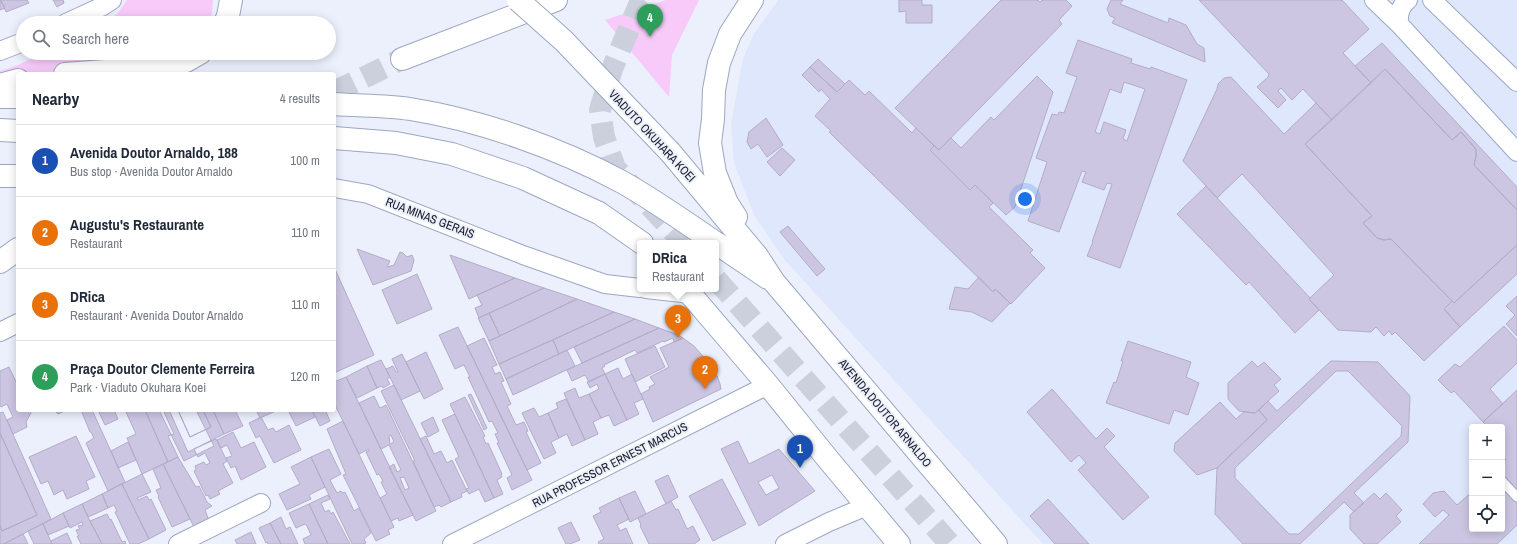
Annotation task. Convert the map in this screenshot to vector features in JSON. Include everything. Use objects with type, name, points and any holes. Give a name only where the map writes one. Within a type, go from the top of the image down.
[{"type":"main road","points":[[228,16],[231,0]]},
{"type":"main road","name":"VIADUTO OKUHARA KOEI","points":[[518,0],[564,41],[670,152],[757,256],[772,279]]},
{"type":"main road","points":[[402,59],[556,0]]},
{"type":"main road","points":[[752,0],[730,34],[720,63],[714,90],[710,143],[715,173],[727,203],[772,279]]},
{"type":"main road","points":[[92,72],[160,67],[188,60]]},
{"type":"main road","points":[[0,85],[16,81]]},
{"type":"main road","points":[[0,97],[16,97]]},
{"type":"main road","points":[[336,104],[409,109],[469,121],[514,135],[570,157],[621,182],[655,202],[712,240]]},
{"type":"main road","points":[[0,130],[16,131]]},
{"type":"main road","points":[[336,138],[396,143],[452,154],[523,178],[599,213],[638,240]]},
{"type":"main road","points":[[0,176],[16,176]]},
{"type":"main road","points":[[0,246],[16,242]]},
{"type":"main road","points":[[719,245],[772,279]]},
{"type":"main road","points":[[0,262],[16,250]]},
{"type":"main road","name":"AVENIDA DOUTOR ARNALDO","points":[[772,279],[996,544]]},
{"type":"main road","points":[[689,292],[899,544]]},
{"type":"street","points":[[81,16],[112,0]]},
{"type":"street","points":[[1374,0],[1399,24],[1517,152]]},
{"type":"street","points":[[1399,24],[1400,10],[1403,4],[1408,0]]},
{"type":"street","points":[[1432,0],[1517,82]]},
{"type":"street","points":[[0,52],[16,45]]},
{"type":"street","name":"RUA MINAS GERAIS","points":[[336,188],[368,194],[523,255],[605,284],[637,288]]},
{"type":"street","points":[[0,332],[16,324]]},
{"type":"street","name":"RUA PROFESSOR ERNEST MARCUS","points":[[452,544],[768,385]]},
{"type":"street","points":[[178,544],[261,504]]},
{"type":"street","points":[[784,544],[829,522],[867,506]]},
{"type":"lane","points":[[1505,484],[1517,497]]},
{"type":"shaded area","points":[[127,0],[213,0],[211,16],[114,16]]},
{"type":"shaded area","points":[[666,0],[699,0],[672,55],[669,97],[605,20]]},
{"type":"shaded area","points":[[778,0],[1517,0],[1517,544],[1043,544],[784,259],[754,215],[734,163],[731,124],[743,58],[754,34]]},
{"type":"shaded area","points":[[28,60],[142,60],[98,68],[49,72],[16,72],[16,75],[0,76],[0,71]]},
{"type":"building","points":[[0,0],[5,8],[0,10]]},
{"type":"building","points":[[1,0],[27,0],[29,3],[6,12]]},
{"type":"building","points":[[53,0],[63,0],[64,3],[57,7]]},
{"type":"building","points":[[899,0],[922,0],[922,5],[932,5],[932,23],[906,23],[906,11],[899,12]]},
{"type":"building","points":[[1001,0],[1038,0],[1040,2],[1042,0],[1066,0],[1072,6],[1059,20],[1062,24],[939,150],[895,108]]},
{"type":"building","points":[[1111,0],[1123,0],[1120,4],[1168,23],[1169,18],[1186,25],[1197,44],[1204,48],[1205,62],[1112,23],[1115,18],[1110,16],[1107,9]]},
{"type":"building","points":[[1199,0],[1342,0],[1369,29],[1343,53],[1371,83],[1332,120],[1303,89],[1292,100],[1281,88],[1278,91],[1286,100],[1278,108],[1257,87],[1268,77],[1269,74]]},
{"type":"building","points":[[1078,40],[1132,59],[1131,63],[1150,69],[1151,67],[1187,80],[1120,268],[1087,256],[1112,184],[1107,183],[1104,190],[1082,182],[1086,172],[1082,171],[1059,232],[1028,221],[1047,162],[1036,158],[1052,114],[1058,115],[1059,112],[1064,113],[1077,77],[1066,73]],"holes":[[[1124,82],[1145,89],[1127,141],[1123,139],[1126,130],[1104,122],[1100,134],[1095,132],[1110,89],[1121,93]]]},
{"type":"building","points":[[1382,43],[1517,187],[1517,210],[1474,165],[1476,150],[1461,132],[1452,140],[1385,69],[1371,83],[1355,66]]},
{"type":"building","points":[[818,59],[845,84],[837,92],[810,67]]},
{"type":"building","points":[[810,67],[837,92],[849,80],[865,95],[869,91],[912,133],[916,128],[934,146],[930,150],[970,190],[975,185],[993,203],[989,207],[1033,250],[1030,253],[1045,268],[1011,304],[995,289],[993,292],[829,132],[831,131],[815,116],[830,99],[821,89],[819,92],[802,75]]},
{"type":"building","points":[[1385,69],[1452,140],[1461,132],[1476,150],[1474,165],[1517,210],[1517,245],[1454,303],[1391,239],[1384,240],[1377,238],[1363,223],[1372,216],[1305,144]]},
{"type":"building","points":[[1037,76],[1053,92],[1015,207],[1006,215],[975,185],[970,190],[930,150],[934,146],[939,150],[951,138],[961,148],[991,117],[994,120]]},
{"type":"building","points":[[1231,77],[1284,134],[1316,103],[1332,120],[1305,144],[1372,216],[1363,223],[1377,238],[1384,240],[1391,239],[1452,301],[1444,309],[1460,327],[1424,361],[1395,332],[1392,335],[1389,331],[1384,336],[1376,327],[1371,332],[1338,330],[1309,299],[1334,275],[1242,174],[1217,198],[1183,161],[1218,84],[1224,78]]},
{"type":"building","points":[[766,118],[783,145],[767,157],[758,144],[751,149],[747,142],[749,132]]},
{"type":"building","points":[[782,148],[795,160],[780,176],[767,162]]},
{"type":"building","points":[[1206,186],[1310,298],[1309,299],[1319,310],[1295,333],[1249,282],[1246,285],[1177,214]]},
{"type":"building","points":[[788,226],[825,269],[817,276],[780,232]]},
{"type":"building","points":[[1517,245],[1517,274],[1460,327],[1444,309],[1452,301],[1454,303]]},
{"type":"building","points":[[357,249],[390,261],[387,267],[394,265],[400,252],[407,257],[412,255],[414,260],[411,271],[373,285]]},
{"type":"building","points":[[450,255],[515,278],[469,299]]},
{"type":"building","points":[[336,271],[374,355],[336,372]]},
{"type":"building","points":[[417,274],[432,309],[397,324],[382,290]]},
{"type":"building","points":[[979,277],[993,292],[995,289],[1010,303],[992,322],[972,312],[949,309],[955,287],[968,289]]},
{"type":"building","points":[[515,278],[544,288],[479,318],[475,308],[482,305],[477,295]]},
{"type":"building","points":[[544,288],[577,299],[500,336],[489,313]]},
{"type":"building","points":[[1517,296],[1517,336],[1506,324],[1515,315],[1506,306]]},
{"type":"building","points":[[577,299],[614,312],[499,364],[489,341]]},
{"type":"building","points":[[614,312],[635,319],[559,354],[553,340]]},
{"type":"building","points":[[489,313],[500,336],[489,341],[478,318]]},
{"type":"building","points":[[635,319],[659,328],[582,363],[574,347]]},
{"type":"building","points":[[1504,326],[1517,340],[1517,363],[1490,389],[1503,404],[1483,422],[1454,391],[1451,393],[1438,380],[1455,364],[1460,367]]},
{"type":"building","points":[[458,327],[532,480],[512,490],[507,478],[512,475],[497,443],[499,443],[495,434],[498,433],[492,421],[489,422],[464,365],[455,369],[439,335]]},
{"type":"building","points":[[659,328],[683,338],[674,342],[673,338],[664,342],[663,341],[637,353],[635,350],[604,365],[605,366],[602,368],[605,374],[589,382],[585,375],[572,381],[567,370]]},
{"type":"building","points":[[484,338],[497,365],[492,367],[495,374],[500,372],[504,381],[501,382],[511,404],[507,406],[516,425],[524,422],[528,431],[526,432],[541,463],[527,470],[467,346]]},
{"type":"building","points":[[683,338],[694,346],[707,361],[717,376],[721,389],[653,422],[641,394],[655,384],[650,377],[669,367],[660,348]]},
{"type":"building","points":[[553,340],[559,354],[506,379],[499,364]]},
{"type":"building","points":[[1128,341],[1191,362],[1186,377],[1199,383],[1188,415],[1174,410],[1169,424],[1106,403],[1114,382],[1116,383],[1123,361],[1121,361]]},
{"type":"building","points":[[655,346],[665,367],[635,382],[625,359]]},
{"type":"building","points":[[567,350],[575,366],[513,395],[506,379]]},
{"type":"building","points":[[426,352],[443,389],[424,399],[406,362]]},
{"type":"building","points":[[402,354],[420,391],[401,400],[386,369],[393,366],[396,372],[398,372],[392,359]]},
{"type":"building","points":[[381,360],[390,377],[387,379],[390,384],[383,388],[382,386],[377,388],[367,366]]},
{"type":"building","points":[[1252,361],[1258,367],[1264,362],[1281,379],[1274,385],[1279,391],[1255,413],[1239,411],[1228,399],[1228,383]]},
{"type":"building","points":[[1331,361],[1378,362],[1410,396],[1408,442],[1354,493],[1364,503],[1354,512],[1344,502],[1300,544],[1243,544],[1215,514],[1217,468],[1267,420],[1259,410],[1268,401],[1277,411]]},
{"type":"building","points":[[367,366],[377,388],[357,398],[346,377]]},
{"type":"building","points":[[9,367],[16,382],[16,412],[31,413],[26,422],[27,427],[13,434],[7,420],[13,417],[7,404],[1,407],[0,406],[0,371]]},
{"type":"building","points":[[618,368],[623,379],[632,374],[643,399],[634,403],[639,414],[627,420],[605,374]]},
{"type":"building","points":[[1336,371],[1348,371],[1402,426],[1401,436],[1299,534],[1289,534],[1235,478],[1235,468]]},
{"type":"building","points":[[605,374],[627,420],[614,426],[609,415],[601,418],[589,394],[599,389],[597,384],[590,388],[587,382]]},
{"type":"building","points":[[346,377],[413,515],[399,521],[398,518],[391,521],[380,498],[387,494],[381,482],[383,481],[379,474],[377,475],[366,452],[369,451],[369,449],[359,454],[336,407],[336,381]]},
{"type":"building","points":[[394,385],[451,502],[441,507],[439,505],[434,507],[413,461],[415,461],[381,391]]},
{"type":"building","points":[[575,388],[579,398],[589,394],[601,418],[593,422],[598,434],[585,440],[564,393]]},
{"type":"building","points":[[1052,389],[1096,439],[1107,428],[1115,436],[1104,447],[1149,497],[1123,520],[1078,470],[1086,463],[1079,455],[1071,462],[1027,412]]},
{"type":"building","points":[[1517,390],[1517,492],[1505,479],[1505,424],[1485,424],[1483,422]]},
{"type":"building","points":[[471,394],[487,428],[484,430],[468,395]]},
{"type":"building","points":[[374,396],[380,408],[386,405],[436,511],[416,521],[389,467],[394,464],[397,472],[401,470],[389,445],[381,449],[359,403]],"holes":[[[391,435],[394,442],[390,444],[389,436]],[[404,477],[409,488],[405,490],[400,478]]]},
{"type":"building","points":[[465,397],[485,436],[483,437],[486,444],[488,443],[502,474],[502,477],[497,480],[503,494],[494,498],[450,404]]},
{"type":"building","points":[[566,399],[585,440],[572,446],[567,434],[559,438],[548,413],[558,408],[556,403]]},
{"type":"building","points":[[1220,402],[1236,419],[1244,412],[1255,413],[1259,410],[1267,420],[1217,468],[1197,475],[1174,451],[1175,443]]},
{"type":"building","points":[[534,408],[539,417],[548,413],[559,438],[551,442],[556,453],[544,459],[522,413]]},
{"type":"building","points":[[3,412],[51,519],[4,544],[0,544],[0,525],[2,531],[37,515],[0,433],[0,413]]},
{"type":"building","points":[[82,412],[93,412],[125,482],[108,491],[86,443],[94,438]]},
{"type":"building","points":[[99,412],[115,412],[118,419],[105,425]]},
{"type":"building","points":[[126,412],[146,412],[168,462],[142,474],[127,438],[136,434]]},
{"type":"building","points":[[146,412],[164,412],[174,434],[168,436],[178,457],[168,462]]},
{"type":"building","points":[[160,412],[197,412],[214,446],[184,461]]},
{"type":"building","points":[[170,412],[179,412],[190,437],[211,427],[204,412],[214,412],[224,434],[188,452]]},
{"type":"building","points":[[179,412],[204,412],[211,427],[190,437]]},
{"type":"building","points":[[214,412],[236,412],[243,426],[224,434]]},
{"type":"building","points":[[257,412],[274,412],[260,418]]},
{"type":"building","points":[[289,412],[313,412],[315,417],[296,426]]},
{"type":"building","points":[[313,412],[326,412],[330,421],[320,426]]},
{"type":"building","points":[[455,414],[494,498],[485,502],[479,489],[469,494],[466,489],[469,488],[455,459],[459,457],[442,420]]},
{"type":"building","points":[[261,417],[268,430],[273,428],[276,432],[289,425],[301,450],[274,463],[260,436],[256,438],[249,423]]},
{"type":"building","points":[[433,417],[439,431],[428,437],[421,423]]},
{"type":"building","points":[[343,421],[394,527],[388,530],[390,534],[376,541],[343,475],[346,474],[327,429]]},
{"type":"building","points":[[233,432],[241,448],[254,442],[266,467],[241,480],[235,466],[231,468],[226,458],[232,456],[227,445],[221,448],[217,440]]},
{"type":"building","points":[[0,433],[37,515],[2,531],[0,525]]},
{"type":"building","points":[[76,436],[95,477],[86,481],[89,489],[67,499],[63,490],[54,495],[48,481],[41,484],[29,457]]},
{"type":"building","points":[[426,436],[434,454],[441,451],[447,463],[452,460],[467,491],[461,494],[462,497],[451,502],[420,439]]},
{"type":"building","points":[[216,439],[227,461],[223,464],[233,483],[218,491],[220,494],[210,499],[208,495],[206,496],[194,471],[196,470],[195,466],[204,462],[206,465],[210,463],[205,453],[198,457],[194,449]]},
{"type":"building","points":[[738,441],[749,464],[779,449],[815,491],[759,526],[721,449]],"holes":[[[772,475],[779,488],[766,495],[758,482]]]},
{"type":"building","points":[[128,442],[136,460],[118,468],[111,451]]},
{"type":"building","points":[[329,449],[341,474],[330,480],[337,493],[341,491],[343,493],[345,492],[354,511],[359,508],[371,533],[364,539],[366,543],[352,544],[311,457]]},
{"type":"building","points":[[178,457],[196,487],[199,486],[207,502],[212,506],[205,510],[208,518],[207,523],[195,529],[163,464]]},
{"type":"building","points":[[311,457],[325,487],[309,495],[311,499],[287,510],[279,494],[300,484],[291,467]]},
{"type":"building","points":[[163,464],[190,519],[172,527],[158,497],[159,496],[156,490],[161,488],[153,469]]},
{"type":"building","points":[[142,474],[151,492],[137,498],[138,500],[147,496],[149,500],[151,499],[166,530],[149,539],[122,484]]},
{"type":"building","points":[[668,475],[678,497],[666,504],[655,481]]},
{"type":"building","points":[[722,479],[746,524],[713,541],[689,496]]},
{"type":"building","points":[[122,484],[149,539],[138,544],[130,544],[115,512],[117,511],[114,505],[108,508],[102,494]]},
{"type":"building","points":[[1505,487],[1517,500],[1517,525],[1497,544],[1419,544],[1449,515],[1443,510],[1435,517],[1423,504],[1433,493],[1444,491],[1457,505],[1469,495],[1469,532],[1505,532]]},
{"type":"building","points":[[635,491],[646,514],[630,522],[619,498]]},
{"type":"building","points":[[1374,493],[1380,499],[1386,493],[1402,510],[1396,516],[1401,522],[1377,544],[1364,544],[1350,529],[1350,515]]},
{"type":"building","points":[[102,494],[108,508],[88,517],[82,504]]},
{"type":"building","points":[[328,495],[330,499],[321,503],[325,512],[329,510],[331,514],[333,512],[350,544],[328,544],[309,504]]},
{"type":"building","points":[[619,498],[629,519],[617,525],[620,531],[626,528],[633,544],[599,544],[598,542],[604,539],[593,516],[601,512],[599,508]]},
{"type":"building","points":[[1048,499],[1089,544],[1055,544],[1030,516]]},
{"type":"building","points":[[671,501],[676,510],[678,509],[687,529],[693,526],[700,540],[694,544],[649,544],[640,526],[641,525],[638,518]]},
{"type":"building","points":[[82,504],[102,544],[81,544],[76,530],[80,529],[78,526],[83,525],[82,522],[70,528],[63,513]]},
{"type":"building","points":[[309,504],[328,544],[305,544],[303,539],[311,535],[307,526],[305,524],[296,528],[289,513]]},
{"type":"building","points":[[63,513],[69,526],[48,535],[43,524]]},
{"type":"building","points":[[107,514],[122,542],[125,541],[126,544],[102,544],[90,521]]},
{"type":"building","points":[[281,517],[286,529],[290,527],[298,544],[281,544],[270,523]]},
{"type":"building","points":[[571,522],[580,540],[566,544],[558,528]]},
{"type":"building","points":[[270,523],[281,544],[266,543],[259,528]]},
{"type":"building","points":[[43,524],[52,544],[34,544],[28,531]]},
{"type":"building","points":[[251,532],[256,544],[237,544],[235,540]]},
{"type":"building","points":[[67,533],[72,544],[52,544],[51,541]]},
{"type":"building","points":[[23,534],[28,544],[4,544]]},
{"type":"tunnel","points":[[644,0],[639,5],[612,69],[600,110],[604,137],[615,168],[681,240]]},
{"type":"tunnel","points":[[336,91],[402,59]]},
{"type":"tunnel","points":[[719,282],[950,544]]},
{"type":"place","name":"Praça Doutor Clemente Ferreira","points":[[650,37]]},
{"type":"place","name":"DRica","points":[[678,338]]},
{"type":"place","name":"Augustu's Restaurante","points":[[705,389]]},
{"type":"place","name":"Avenida Doutor Arnaldo, 188","points":[[800,468]]}]
